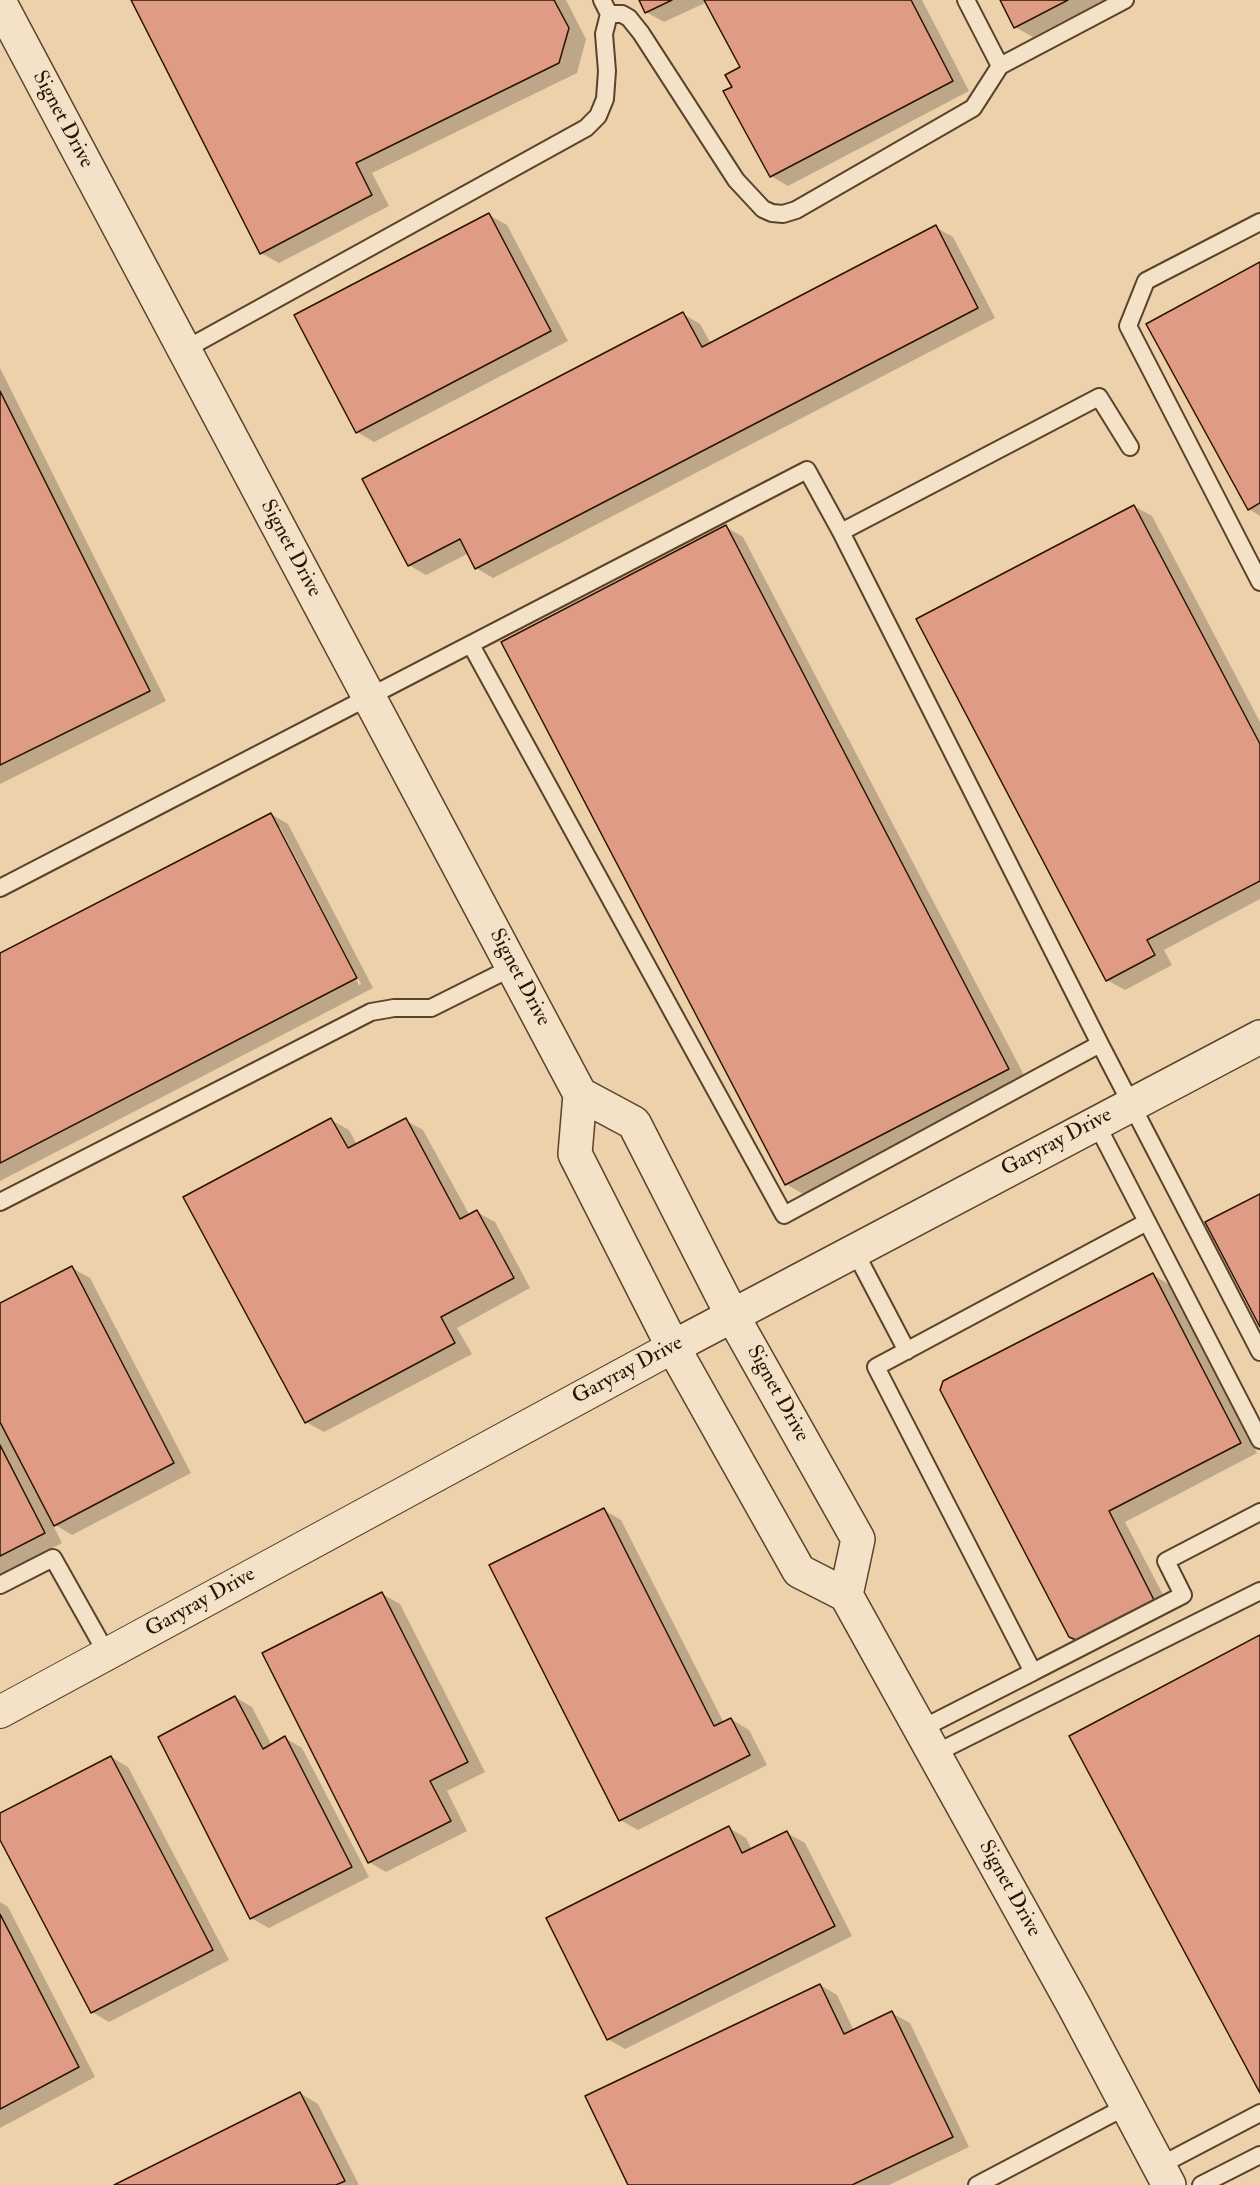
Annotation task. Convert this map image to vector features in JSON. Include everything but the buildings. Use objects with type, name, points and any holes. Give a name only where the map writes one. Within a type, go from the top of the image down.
[{"type":"street","name":"Signet Drive","points":[[0,3],[580,1094],[634,1123],[732,1315],[858,1539],[846,1595],[1069,1996],[1164,2176]]},
{"type":"street","name":"Garyray Drive","points":[[0,1712],[732,1315],[1260,1037]]},
{"type":"street","points":[[580,1094],[575,1154],[673,1347],[799,1571],[846,1595]]},
{"type":"lane","points":[[966,0],[1000,66]]},
{"type":"lane","points":[[184,350],[586,128],[598,116],[605,99],[608,71],[604,34],[605,7],[629,18],[641,33],[736,180],[763,209],[783,214],[796,210],[973,108],[1000,66],[1125,0]]},
{"type":"lane","points":[[1260,222],[1146,281],[1128,326],[1260,582]]},
{"type":"lane","points":[[841,532],[1099,397],[1130,447]]},
{"type":"lane","points":[[0,888],[807,470],[841,532],[1100,1044],[1260,1352]]},
{"type":"lane","points":[[471,645],[784,1215],[1100,1044]]},
{"type":"lane","points":[[0,1202],[371,1012],[394,1008],[431,1008],[513,967]]},
{"type":"lane","points":[[1096,1123],[1260,1440]]},
{"type":"lane","points":[[1033,1672],[876,1367],[1147,1222]]},
{"type":"lane","points":[[854,1250],[908,1351]]},
{"type":"lane","points":[[927,1742],[1033,1672],[1183,1595],[1166,1561],[1260,1512]]},
{"type":"lane","points":[[0,1585],[53,1558],[107,1654]]},
{"type":"lane","points":[[927,1742],[1260,1591]]},
{"type":"lane","points":[[977,2185],[1127,2106]]},
{"type":"lane","points":[[1164,2176],[1260,2113]]},
{"type":"lane","points":[[1201,2185],[1260,2155]]}]
